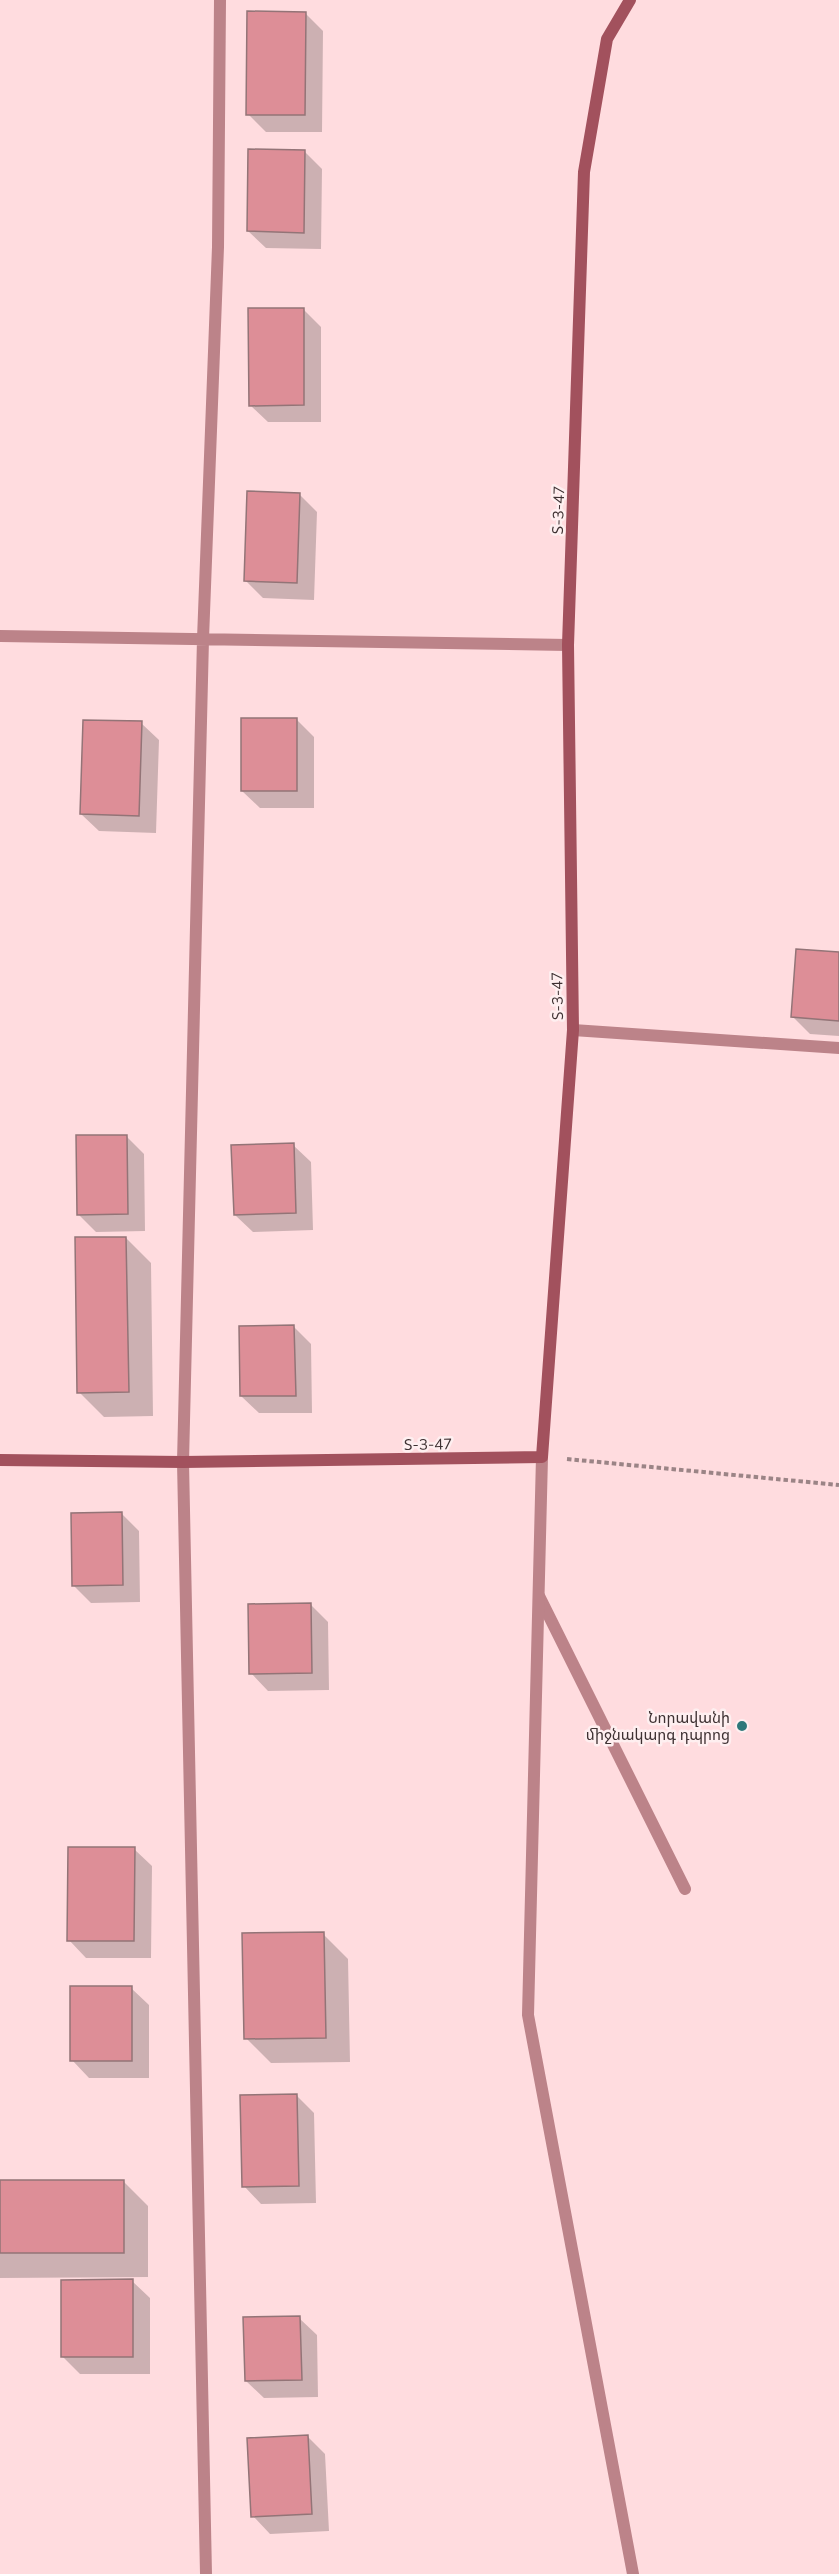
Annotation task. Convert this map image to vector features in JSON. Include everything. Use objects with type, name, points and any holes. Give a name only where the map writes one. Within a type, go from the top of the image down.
[{"type":"main road","name":"Տ-3-47","points":[[0,1460],[183,1462],[542,1457],[573,1030],[568,645],[585,172],[607,39],[630,0]]},
{"type":"street","points":[[206,2574],[183,1462],[203,639],[218,247],[220,0]]},
{"type":"street","points":[[0,636],[568,645]]},
{"type":"street","points":[[573,1030],[839,1047]]},
{"type":"street","points":[[542,1457],[528,2015],[633,2574]]},
{"type":"street","points":[[539,1596],[685,1889]]},
{"type":"path","points":[[542,1457],[839,1485]]},
{"type":"building","points":[[247,11],[306,12],[305,115],[246,115]]},
{"type":"building","points":[[248,149],[305,150],[304,233],[247,231]]},
{"type":"building","points":[[248,308],[304,308],[304,405],[249,406]]},
{"type":"building","points":[[247,491],[300,493],[297,583],[244,581]]},
{"type":"building","points":[[241,718],[297,718],[297,791],[241,791]]},
{"type":"building","points":[[83,720],[142,721],[139,816],[80,814]]},
{"type":"building","points":[[796,949],[839,952],[839,1021],[791,1017]]},
{"type":"building","points":[[76,1135],[127,1135],[128,1214],[77,1215]]},
{"type":"building","points":[[294,1143],[296,1213],[234,1215],[231,1145]]},
{"type":"building","points":[[75,1237],[126,1237],[129,1392],[77,1393]]},
{"type":"building","points":[[294,1325],[296,1396],[240,1396],[239,1326]]},
{"type":"building","points":[[122,1512],[123,1585],[72,1586],[71,1513]]},
{"type":"building","points":[[311,1603],[312,1673],[249,1674],[248,1604]]},
{"type":"building","points":[[68,1847],[135,1847],[134,1941],[67,1941]]},
{"type":"building","points":[[324,1932],[326,2038],[244,2039],[242,1933]]},
{"type":"building","points":[[70,1986],[132,1986],[132,2061],[70,2061]]},
{"type":"building","points":[[297,2094],[299,2186],[242,2187],[240,2095]]},
{"type":"building","points":[[0,2180],[124,2180],[124,2253],[0,2253]]},
{"type":"building","points":[[133,2279],[133,2357],[61,2357],[61,2280]]},
{"type":"building","points":[[300,2316],[302,2380],[245,2381],[243,2317]]},
{"type":"building","points":[[308,2435],[312,2514],[251,2517],[247,2438]]},
{"type":"place","name":"Նորավանի միջնակարգ դպրոց","points":[[742,1726]]}]
